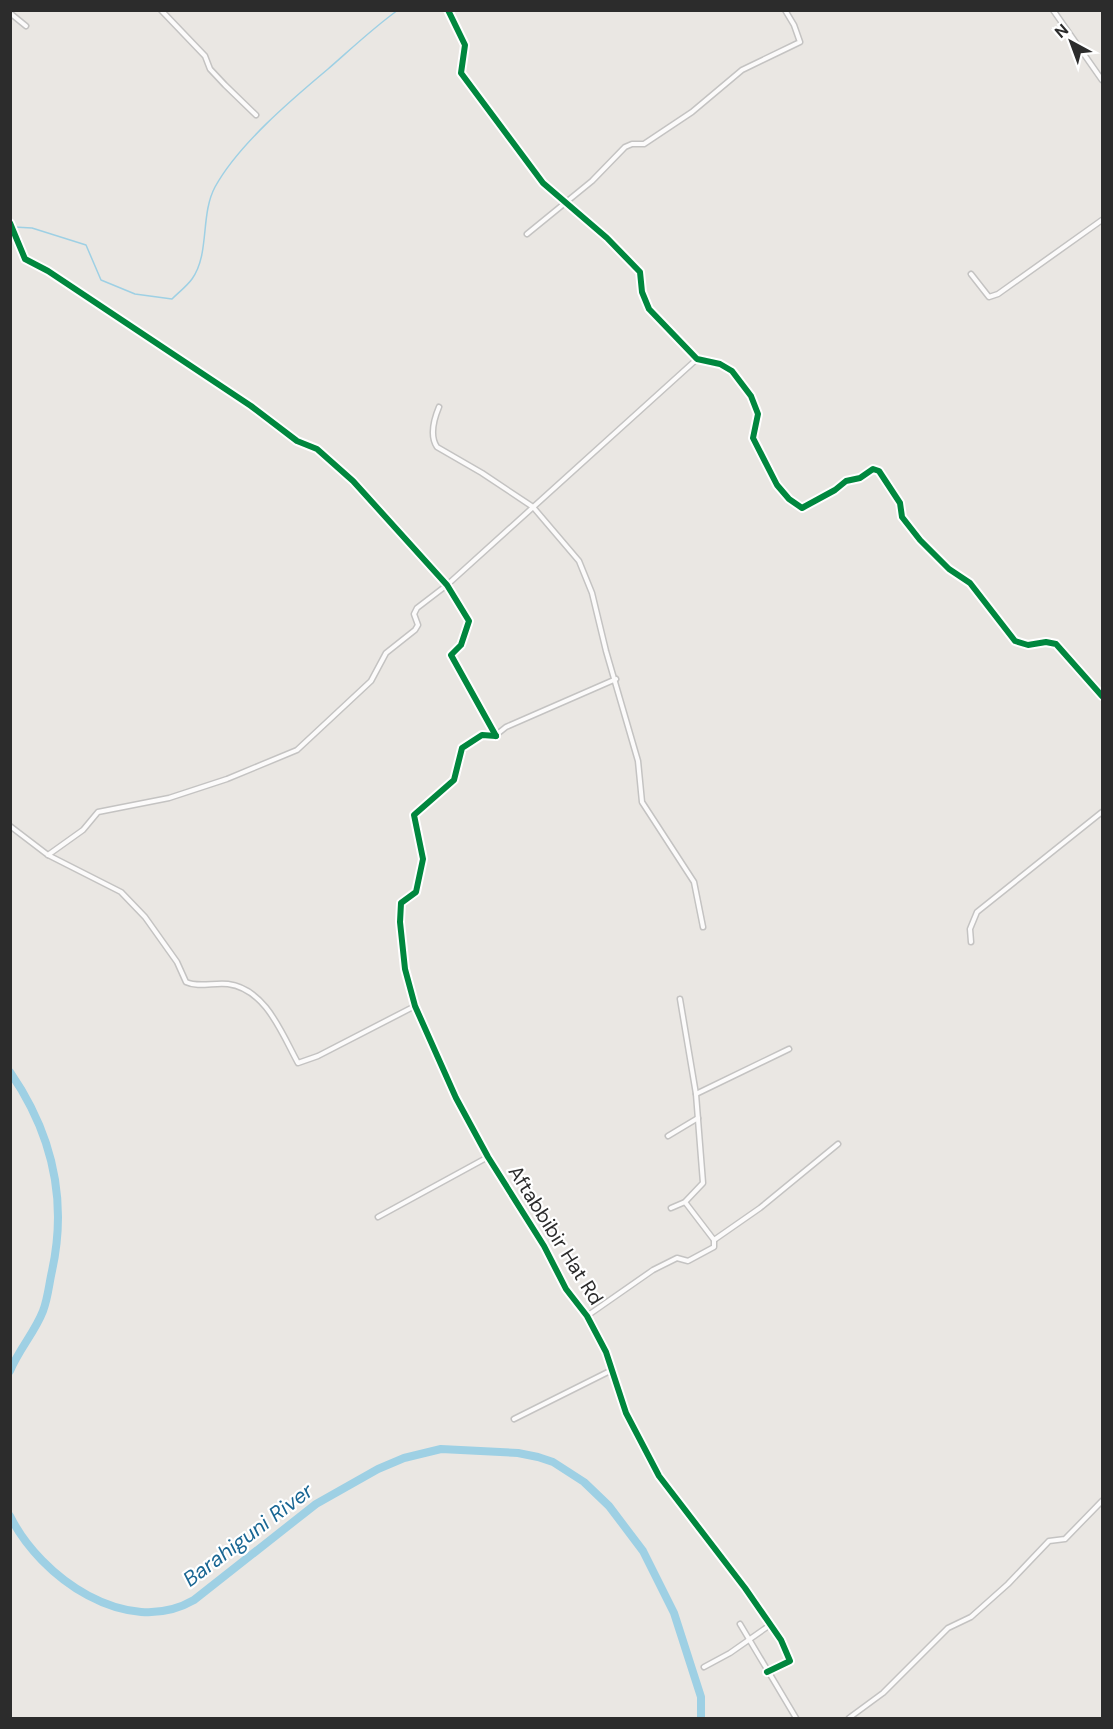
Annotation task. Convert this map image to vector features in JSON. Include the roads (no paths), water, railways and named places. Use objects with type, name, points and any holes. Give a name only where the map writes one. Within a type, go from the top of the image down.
[{"type":"street","points":[[161,10],[205,56],[210,69],[255,115]]},
{"type":"street","points":[[448,10],[465,45],[461,73],[543,183],[607,238],[640,272],[642,292],[649,309],[697,359],[720,364],[732,371],[751,396],[758,414],[753,438],[777,485],[789,499],[802,508],[835,490],[846,481],[860,478],[873,470],[879,471],[900,503],[902,517],[920,540],[949,569],[970,584],[1015,641],[1028,645],[1046,642],[1056,644],[1102,696]]},
{"type":"street","points":[[527,234],[592,182],[625,147],[632,144],[644,144],[692,112],[742,70],[800,42],[785,10]]},
{"type":"street","points":[[1053,10],[1102,80]]},
{"type":"street","points":[[10,14],[26,26]]},
{"type":"street","points":[[971,274],[989,297],[998,294],[1102,219]]},
{"type":"street","points":[[10,223],[25,259],[48,271],[251,406],[297,441],[317,449],[353,481],[447,585],[470,621],[461,645],[452,655],[496,736],[506,727],[616,679]]},
{"type":"street","points":[[48,855],[83,830],[98,812],[169,798],[227,779],[275,760],[307,743],[350,697],[371,681],[387,653],[415,630],[418,625],[414,614],[417,608],[447,585],[697,359]]},
{"type":"street","points":[[439,407],[434,419],[432,441],[437,447],[482,473],[532,507],[563,540],[584,571],[638,761],[642,802],[694,882],[702,927]]},
{"type":"street","name":"Aftabbibir Hat Rd","points":[[496,736],[482,735],[462,748],[455,777],[414,815],[423,865],[417,877],[416,892],[400,907],[405,969],[415,1006],[456,1098],[488,1157],[544,1246],[566,1289],[587,1316],[613,1370],[626,1413],[659,1476],[745,1588],[781,1640],[790,1661],[767,1672]]},
{"type":"street","points":[[971,942],[970,929],[977,912],[1102,812]]},
{"type":"street","points":[[10,826],[48,855],[121,892],[145,917],[171,953],[186,982],[230,984],[248,992],[269,1011],[298,1063],[318,1056],[415,1006]]},
{"type":"street","points":[[670,1208],[686,1202],[703,1183],[696,1094],[680,999]]},
{"type":"street","points":[[696,1094],[789,1049]]},
{"type":"street","points":[[668,1136],[698,1118]]},
{"type":"street","points":[[714,1240],[760,1208],[838,1144]]},
{"type":"street","points":[[378,1217],[488,1157]]},
{"type":"street","points":[[587,1316],[653,1270],[677,1258],[688,1261],[714,1247],[714,1240],[686,1202]]},
{"type":"street","points":[[514,1419],[613,1370]]},
{"type":"street","points":[[849,1719],[883,1693],[948,1628],[961,1624],[979,1611],[1049,1541],[1065,1539],[1102,1501]]},
{"type":"street","points":[[740,1624],[795,1719]]},
{"type":"street","points":[[704,1666],[770,1625]]},
{"type":"waterway","points":[[14,227],[32,228],[86,245],[101,280],[135,294],[172,299],[190,282],[198,269],[210,198],[237,155],[282,109],[398,10]]},
{"type":"waterway","name":"Barahiguni River","points":[[10,1072],[25,1095],[46,1143],[53,1167],[58,1218],[57,1244],[45,1306],[10,1371]]},
{"type":"waterway","name":"Barahiguni River","points":[[10,1516],[24,1539],[42,1560],[64,1580],[88,1596],[114,1607],[141,1612],[168,1610],[194,1600],[316,1504],[378,1469],[404,1458],[441,1449],[518,1453],[538,1457],[553,1462],[584,1482],[609,1506],[643,1551],[674,1613],[701,1697],[701,1718]]}]
